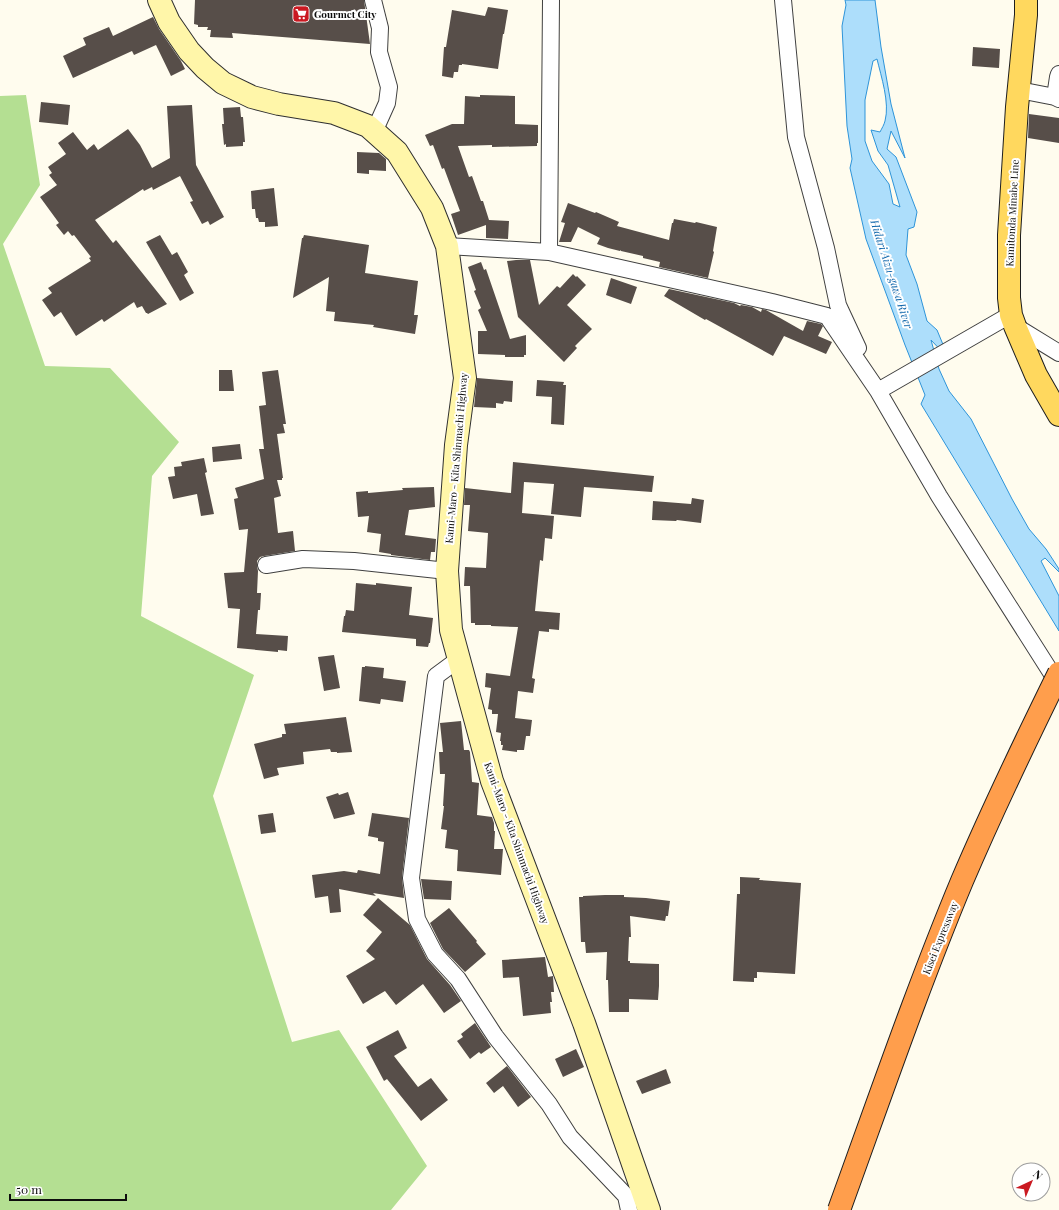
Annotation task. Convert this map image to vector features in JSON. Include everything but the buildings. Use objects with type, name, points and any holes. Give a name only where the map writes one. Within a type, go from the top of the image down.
[{"type":"highway","name":"Kisei Expressway","points":[[839,1210],[920,986],[962,881],[1017,757],[1059,673]]},
{"type":"main road","name":"Kami-Maro - Kita Shinmachi Highway","points":[[159,0],[169,22],[189,50],[205,68],[223,83],[252,97],[279,104],[334,113],[368,126],[397,152],[432,208],[447,246],[465,378],[456,445],[447,571],[451,630],[492,781],[584,1023],[649,1210]]},
{"type":"main road","name":"Kamitonda Minabe Line","points":[[1026,0],[1009,235],[1009,298],[1006,322],[1059,415]]},
{"type":"street","points":[[373,0],[380,28],[379,52],[389,87],[387,103],[374,132]]},
{"type":"street","points":[[549,252],[551,0]]},
{"type":"street","points":[[783,0],[796,137],[826,248],[838,305],[885,387],[939,496],[1059,685]]},
{"type":"street","points":[[1019,90],[1057,98],[1059,74]]},
{"type":"street","points":[[447,246],[549,252],[772,302],[827,316],[885,387]]},
{"type":"street","points":[[885,387],[1006,322],[1059,353]]},
{"type":"street","points":[[266,565],[303,559],[354,561],[447,571]]},
{"type":"street","points":[[459,659],[436,676],[411,878],[417,919],[435,954],[458,979],[495,1036],[549,1104],[570,1137],[626,1196],[629,1210]]},
{"type":"green space","points":[[26,95],[40,185],[3,244],[45,366],[110,368],[179,442],[152,476],[141,616],[254,675],[213,796],[292,1042],[339,1030],[427,1166],[391,1210],[0,1210],[0,96]]},
{"type":"water","name":"Hidari Aizu-gawa River","points":[[845,0],[875,0],[881,47],[891,104],[905,158],[891,131],[887,149],[896,157],[917,212],[914,227],[908,229],[906,255],[917,284],[927,321],[937,330],[949,359],[931,340],[939,369],[949,391],[971,419],[1029,529],[1046,549],[1059,569],[1059,572],[1045,558],[1041,561],[1059,596],[1059,631],[921,404],[925,395],[866,239],[850,168],[852,159],[847,126],[842,26],[846,5]],"holes":[[[877,59],[886,98],[886,114],[885,122],[880,132],[871,130],[878,151],[888,165],[900,207],[893,204],[889,184],[872,161],[865,141],[865,100],[873,61]]]},
{"type":"place","name":"Gourmet City","points":[[301,14]]}]
